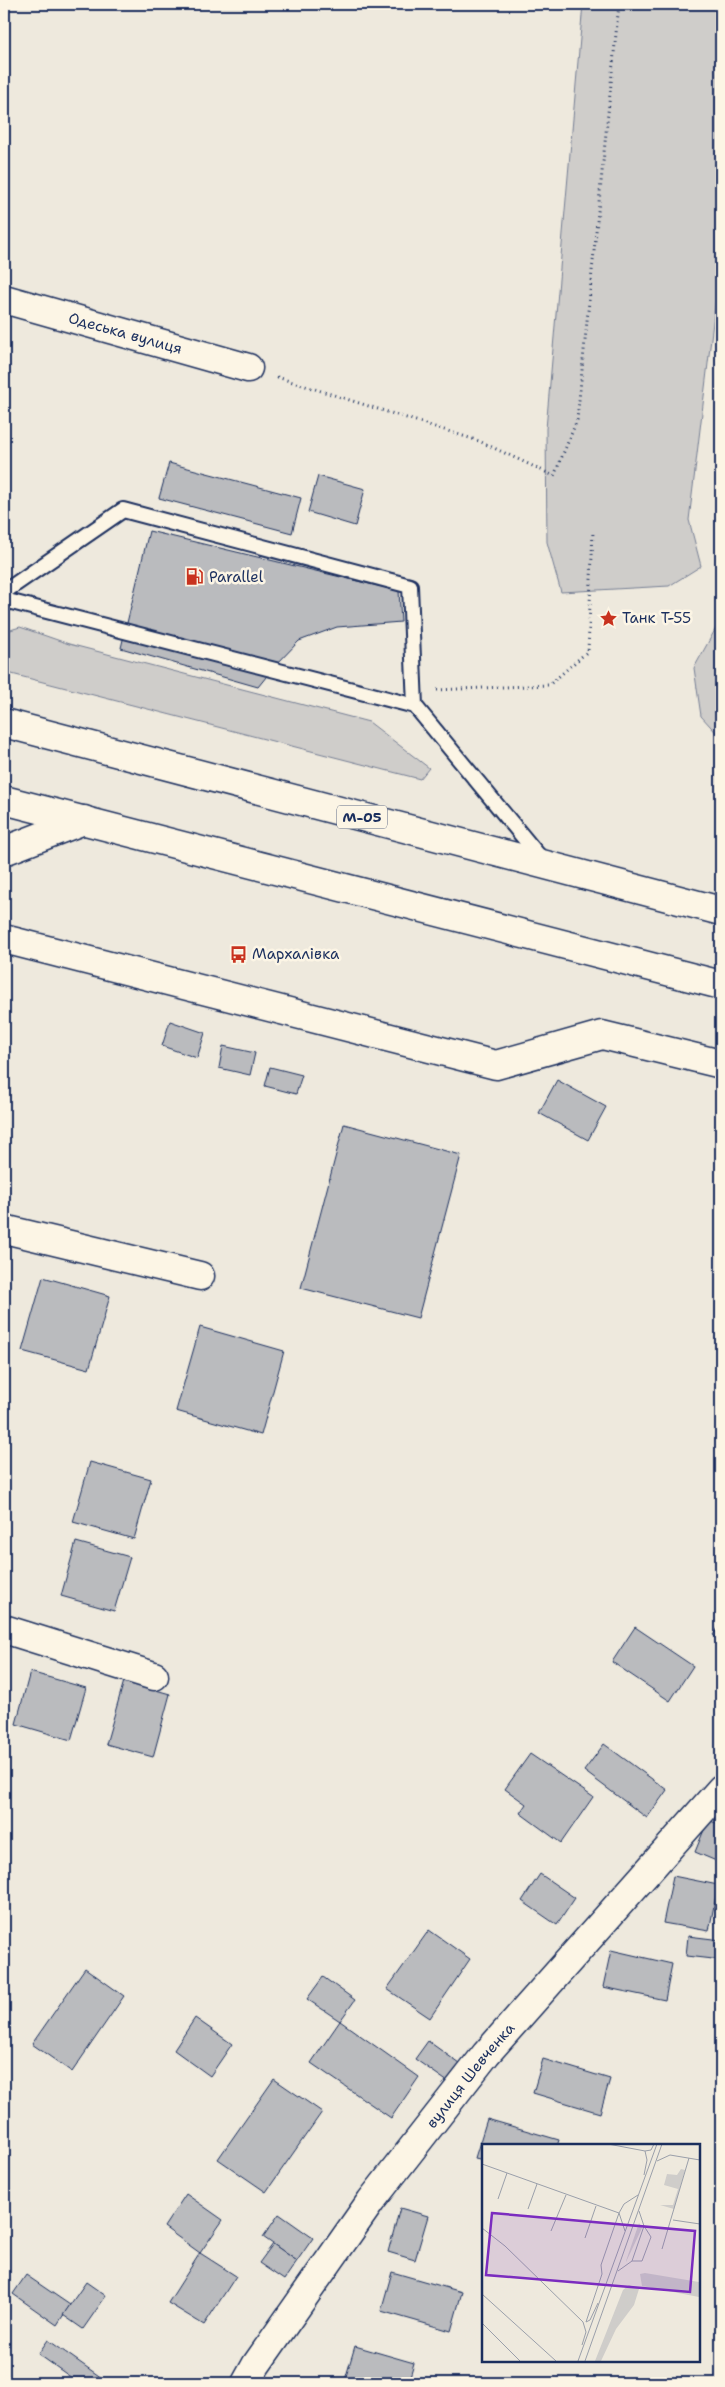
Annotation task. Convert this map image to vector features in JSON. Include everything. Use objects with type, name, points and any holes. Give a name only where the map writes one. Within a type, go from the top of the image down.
[{"type":"main road","name":"Одеська вулиця","points":[[4,299],[248,368]]},
{"type":"main road","name":"М-05","points":[[4,723],[721,911]]},
{"type":"main road","points":[[4,800],[721,985]]},
{"type":"main road","points":[[4,852],[84,820]]},
{"type":"main road","points":[[4,939],[496,1065],[602,1035],[721,1064]]},
{"type":"main road","points":[[4,1229],[200,1276]]},
{"type":"main road","points":[[4,1629],[154,1676]]},
{"type":"main road","name":"вулиця Шевченка","points":[[246,2383],[256,2365],[371,2201],[486,2054],[721,1789]]},
{"type":"lane","points":[[4,592],[123,510],[410,586],[415,706]]},
{"type":"lane","points":[[4,600],[415,706],[547,865]]},
{"type":"path","points":[[248,368],[479,440],[554,476],[577,420],[619,4]]},
{"type":"path","points":[[414,691],[550,685],[588,651],[593,531]]},
{"type":"shaded area","points":[[583,4],[721,4],[721,256],[689,520],[701,566],[669,586],[561,592],[547,542],[546,429]]},
{"type":"shaded area","points":[[721,619],[721,738],[701,716],[694,668]]},
{"type":"shaded area","points":[[20,627],[69,644],[369,722],[429,768],[420,779],[4,672],[4,632]]},
{"type":"building","points":[[169,463],[301,498],[292,533],[159,498]]},
{"type":"building","points":[[318,476],[365,489],[355,526],[308,512]]},
{"type":"building","points":[[149,531],[399,591],[401,622],[337,627],[299,641],[258,687],[121,648]]},
{"type":"building","points":[[170,1021],[205,1033],[197,1058],[162,1046]]},
{"type":"building","points":[[223,1046],[255,1053],[250,1075],[219,1068]]},
{"type":"building","points":[[270,1067],[302,1075],[296,1094],[265,1086]]},
{"type":"building","points":[[557,1080],[606,1107],[588,1140],[539,1113]]},
{"type":"building","points":[[344,1124],[461,1155],[418,1318],[301,1288]]},
{"type":"building","points":[[43,1277],[110,1296],[89,1369],[22,1351]]},
{"type":"building","points":[[200,1327],[284,1351],[261,1435],[176,1411]]},
{"type":"building","points":[[90,1462],[151,1479],[134,1539],[73,1522]]},
{"type":"building","points":[[76,1542],[130,1557],[114,1611],[61,1596]]},
{"type":"building","points":[[721,1624],[721,1641],[713,1635]]},
{"type":"building","points":[[635,1627],[693,1666],[670,1701],[612,1662]]},
{"type":"building","points":[[30,1672],[86,1688],[71,1740],[16,1724]]},
{"type":"building","points":[[124,1681],[170,1694],[153,1757],[106,1744]]},
{"type":"building","points":[[604,1744],[667,1790],[647,1818],[584,1771]]},
{"type":"building","points":[[530,1754],[593,1797],[561,1843],[520,1813],[526,1804],[505,1789]]},
{"type":"building","points":[[708,1820],[721,1825],[721,1863],[695,1852]]},
{"type":"building","points":[[540,1874],[575,1898],[557,1925],[522,1901]]},
{"type":"building","points":[[673,1876],[718,1885],[709,1931],[663,1923]]},
{"type":"building","points":[[429,1930],[470,1959],[430,2018],[387,1989]]},
{"type":"building","points":[[688,1936],[721,1940],[721,1960],[686,1956]]},
{"type":"building","points":[[611,1950],[672,1964],[665,2000],[603,1987]]},
{"type":"building","points":[[85,1968],[124,1996],[72,2072],[32,2044]]},
{"type":"building","points":[[323,1977],[355,2000],[340,2021],[307,1999]]},
{"type":"building","points":[[195,2018],[232,2044],[210,2076],[174,2050]]},
{"type":"building","points":[[340,2021],[419,2077],[391,2118],[311,2063]]},
{"type":"building","points":[[428,2041],[460,2064],[448,2082],[415,2059]]},
{"type":"building","points":[[543,2059],[610,2079],[600,2113],[533,2093]]},
{"type":"building","points":[[274,2079],[322,2112],[266,2192],[218,2159]]},
{"type":"building","points":[[487,2119],[559,2140],[558,2144],[482,2144],[482,2160],[475,2158]]},
{"type":"building","points":[[186,2194],[223,2220],[200,2253],[164,2227]]},
{"type":"building","points":[[400,2208],[428,2216],[415,2260],[388,2252]]},
{"type":"building","points":[[279,2214],[313,2238],[297,2261],[263,2237]]},
{"type":"building","points":[[273,2244],[297,2261],[284,2280],[259,2263]]},
{"type":"building","points":[[200,2253],[236,2276],[204,2325],[168,2303]]},
{"type":"building","points":[[392,2272],[462,2292],[451,2331],[381,2311]]},
{"type":"building","points":[[26,2275],[70,2305],[57,2325],[13,2294]]},
{"type":"building","points":[[86,2282],[106,2296],[83,2329],[63,2315]]},
{"type":"building","points":[[48,2340],[102,2378],[98,2383],[79,2383],[38,2354]]},
{"type":"building","points":[[355,2346],[414,2363],[408,2383],[344,2383]]},
{"type":"place","name":"Parallel","points":[[195,577]]},
{"type":"place","name":"Танк Т-55","points":[[608,618]]},
{"type":"place","name":"Мархалівка","points":[[238,954]]}]
